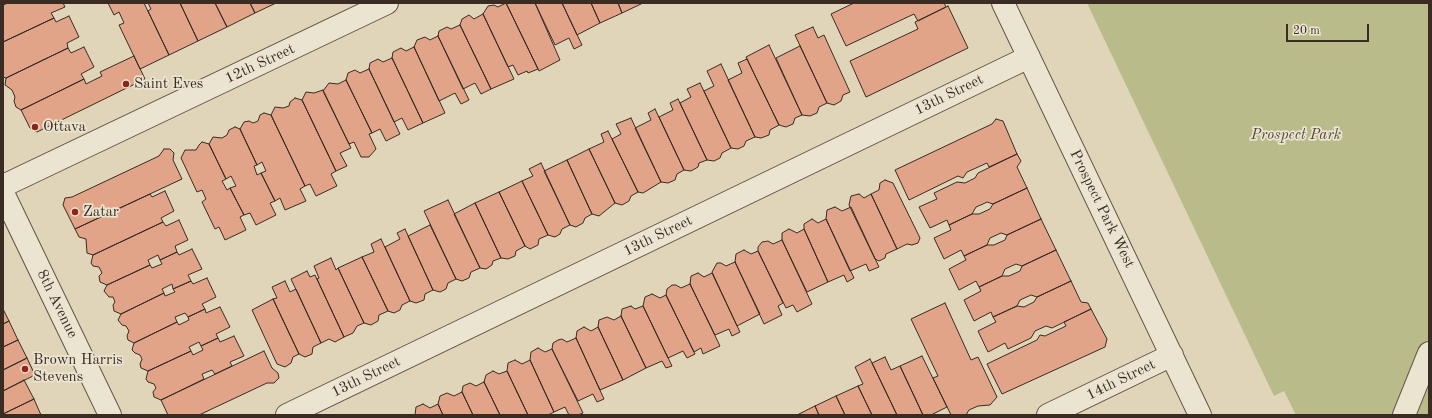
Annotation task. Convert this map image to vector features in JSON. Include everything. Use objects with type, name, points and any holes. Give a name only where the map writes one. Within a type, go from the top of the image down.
[{"type":"street","name":"12th Street","points":[[3,186],[387,3]]},
{"type":"street","name":"Prospect Park West","points":[[1003,3],[1200,415]]},
{"type":"street","name":"13th Street","points":[[286,415],[1029,57]]},
{"type":"street","name":"8th Avenue","points":[[3,193],[110,415]]},
{"type":"street","points":[[1404,415],[1429,353]]},
{"type":"street","name":"14th Street","points":[[1048,415],[1172,355]]},
{"type":"green space","name":"Prospect Park","points":[[1087,3],[1429,3],[1429,415],[1296,415],[1284,391],[1274,396]]},
{"type":"building","points":[[8,3],[63,3],[65,7],[51,13],[54,18],[3,42],[3,5]]},
{"type":"building","points":[[108,3],[144,3],[169,55],[140,69],[119,25],[124,23],[119,12],[114,15]]},
{"type":"building","points":[[148,3],[180,3],[198,41],[169,55],[148,11],[151,9]]},
{"type":"building","points":[[180,3],[215,3],[227,27],[198,41]]},
{"type":"building","points":[[215,3],[250,3],[255,13],[227,27]]},
{"type":"building","points":[[250,3],[276,3],[255,13]]},
{"type":"building","points":[[506,3],[538,69],[528,73],[527,71],[518,75],[513,65],[508,67],[483,14],[488,6],[494,5],[498,7]]},
{"type":"building","points":[[506,3],[535,3],[560,60],[539,71]]},
{"type":"building","points":[[535,3],[562,3],[582,45],[574,49],[569,38],[555,45]]},
{"type":"building","points":[[562,3],[591,3],[600,23],[577,35]]},
{"type":"building","points":[[591,3],[618,3],[622,13],[600,23]]},
{"type":"building","points":[[618,3],[643,3],[622,13]]},
{"type":"building","points":[[854,3],[944,3],[946,7],[918,21],[914,14],[846,46],[831,14]]},
{"type":"building","points":[[948,6],[968,48],[866,97],[850,61],[918,29],[915,22]]},
{"type":"building","points":[[483,14],[514,79],[491,89],[460,25],[462,19],[469,15],[474,19]]},
{"type":"building","points":[[69,16],[79,37],[67,43],[68,48],[6,78],[3,77],[3,42],[54,18],[56,22]]},
{"type":"building","points":[[460,25],[491,89],[481,94],[475,83],[463,89],[438,36],[439,31],[447,27],[451,29]]},
{"type":"building","points":[[813,27],[818,38],[824,35],[850,92],[843,95],[841,101],[834,105],[827,103],[795,35]]},
{"type":"building","points":[[438,36],[469,100],[461,104],[455,93],[439,101],[414,47],[417,40],[425,37],[430,40]]},
{"type":"building","points":[[769,45],[802,115],[795,118],[793,124],[786,127],[779,125],[746,57]]},
{"type":"building","points":[[800,46],[827,103],[819,107],[817,113],[810,116],[802,115],[776,58]]},
{"type":"building","points":[[84,47],[94,67],[81,74],[84,79],[21,110],[16,107],[14,101],[15,97],[12,90],[5,85],[6,78],[68,48],[71,53]]},
{"type":"building","points":[[414,47],[445,113],[423,123],[392,58],[393,52],[401,48],[406,51]]},
{"type":"building","points":[[134,56],[145,79],[37,132],[30,128],[21,110],[84,79],[86,84],[102,76],[100,72]]},
{"type":"building","points":[[392,58],[423,123],[408,130],[402,118],[394,122],[369,69],[370,63],[378,59],[383,62]]},
{"type":"building","points":[[747,59],[779,125],[770,130],[769,135],[761,138],[755,137],[728,80],[742,73],[738,63]]},
{"type":"building","points":[[721,64],[755,137],[746,141],[744,146],[738,149],[731,148],[704,91],[714,86],[707,71]]},
{"type":"building","points":[[369,69],[400,134],[386,141],[380,129],[372,133],[346,80],[348,73],[355,70],[360,73]]},
{"type":"building","points":[[346,80],[372,133],[369,134],[376,149],[369,157],[361,157],[354,142],[349,144],[323,91],[329,83],[338,84]]},
{"type":"building","points":[[700,83],[731,148],[722,153],[720,158],[714,161],[707,160],[680,103],[691,97],[687,89]]},
{"type":"building","points":[[323,90],[351,148],[340,153],[347,166],[336,171],[302,100],[306,92],[314,93]]},
{"type":"building","points":[[295,98],[302,100],[336,171],[331,174],[337,186],[316,196],[310,184],[305,186],[271,115],[275,107],[283,108],[289,106],[290,102]]},
{"type":"building","points":[[678,99],[707,160],[699,163],[698,167],[691,171],[684,170],[659,117],[673,110],[670,103]]},
{"type":"building","points":[[655,109],[684,170],[677,174],[675,180],[668,183],[661,182],[635,128],[651,120],[648,113]]},
{"type":"building","points":[[264,113],[271,115],[305,186],[300,189],[306,201],[285,210],[280,198],[275,201],[261,173],[266,171],[262,162],[257,165],[240,129],[244,122],[249,121],[253,123],[258,121],[260,115]]},
{"type":"building","points":[[631,118],[661,182],[643,193],[638,192],[612,139],[621,134],[616,124]]},
{"type":"building","points":[[996,119],[1003,121],[1017,154],[989,167],[987,163],[967,172],[963,178],[958,176],[909,200],[895,170],[992,124]]},
{"type":"building","points":[[235,127],[240,129],[257,165],[254,166],[257,175],[261,173],[275,201],[270,203],[276,215],[256,225],[250,213],[244,215],[230,188],[236,186],[231,176],[226,179],[209,144],[213,137],[222,138],[227,135],[229,130]]},
{"type":"building","points":[[608,131],[638,192],[631,196],[629,201],[622,205],[615,203],[589,149],[604,142],[601,134]]},
{"type":"building","points":[[202,142],[209,144],[226,179],[222,181],[227,190],[230,188],[244,215],[240,217],[246,230],[225,240],[219,227],[215,229],[202,202],[206,199],[202,190],[197,192],[181,158],[185,150],[196,150]]},
{"type":"building","points":[[164,149],[170,149],[174,153],[173,160],[182,179],[75,229],[63,205],[65,198],[72,197],[159,156]]},
{"type":"building","points":[[589,149],[615,203],[599,216],[592,214],[567,160]]},
{"type":"building","points":[[1017,154],[1021,161],[1017,167],[1027,188],[993,204],[987,202],[976,207],[972,214],[949,225],[947,220],[930,228],[919,207],[937,199],[934,193],[957,182],[965,183],[975,178],[978,173]]},
{"type":"building","points":[[567,160],[592,214],[585,218],[583,223],[576,227],[570,225],[544,171]]},
{"type":"building","points":[[541,163],[570,225],[562,229],[560,234],[555,237],[548,235],[522,181],[533,176],[529,169]]},
{"type":"building","points":[[885,180],[893,183],[920,238],[918,243],[912,245],[907,244],[897,249],[871,194],[879,190],[880,183]]},
{"type":"building","points":[[522,181],[548,235],[539,239],[538,245],[530,249],[525,246],[499,192]]},
{"type":"building","points":[[1027,188],[1041,219],[1007,235],[1001,233],[990,238],[987,245],[964,256],[961,250],[944,259],[934,238],[951,230],[949,225],[972,214],[979,214],[990,209],[993,204]]},
{"type":"building","points":[[165,191],[174,211],[161,218],[163,222],[93,255],[87,253],[86,239],[79,237],[75,229],[150,194],[152,197]]},
{"type":"building","points":[[499,192],[525,246],[516,251],[515,256],[508,259],[501,258],[475,203]]},
{"type":"building","points":[[859,194],[864,198],[871,194],[897,249],[886,254],[885,258],[879,261],[875,259],[849,205],[851,196]]},
{"type":"building","points":[[448,200],[480,268],[471,272],[469,278],[462,281],[456,279],[424,211]]},
{"type":"building","points":[[475,203],[501,258],[493,261],[492,265],[486,269],[480,268],[454,214]]},
{"type":"building","points":[[835,207],[842,211],[851,207],[879,267],[869,271],[866,264],[850,271],[826,219],[827,210]]},
{"type":"building","points":[[812,219],[818,223],[826,219],[854,278],[847,282],[844,275],[828,282],[804,229],[804,224]]},
{"type":"building","points":[[1041,219],[1056,250],[1022,266],[1016,264],[1005,269],[1002,276],[979,287],[976,281],[959,290],[949,269],[966,260],[964,256],[987,245],[994,245],[1005,240],[1007,235]]},
{"type":"building","points":[[179,220],[188,240],[175,246],[177,252],[160,260],[158,255],[148,260],[150,265],[107,285],[100,282],[99,276],[102,273],[99,267],[93,266],[91,263],[93,255],[163,222],[166,226]]},
{"type":"building","points":[[430,225],[456,279],[448,283],[446,289],[440,292],[433,290],[408,236]]},
{"type":"building","points":[[405,229],[433,290],[425,294],[424,300],[416,303],[410,301],[385,247],[400,239],[397,233]]},
{"type":"building","points":[[789,229],[797,233],[804,229],[828,282],[807,292],[782,240],[782,233]]},
{"type":"building","points":[[381,239],[410,301],[402,305],[400,310],[394,313],[388,311],[362,257],[374,252],[371,244]]},
{"type":"building","points":[[782,240],[812,304],[797,312],[793,305],[786,308],[758,251],[758,247],[762,242],[768,241],[773,244]]},
{"type":"building","points":[[192,249],[202,269],[188,275],[191,281],[173,289],[172,284],[162,289],[164,293],[121,314],[114,311],[113,305],[115,302],[113,297],[109,297],[104,291],[107,285],[150,265],[152,268],[162,264],[160,260],[177,252],[179,255]]},
{"type":"building","points":[[744,250],[751,254],[758,251],[783,303],[778,306],[782,315],[764,324],[735,262],[736,254]]},
{"type":"building","points":[[1056,250],[1071,281],[1037,297],[1031,295],[1020,300],[1017,306],[993,317],[991,312],[974,321],[964,300],[981,291],[979,287],[1002,276],[1009,276],[1020,271],[1022,266]]},
{"type":"building","points":[[362,257],[388,311],[379,315],[378,321],[371,325],[364,323],[338,268]]},
{"type":"building","points":[[331,258],[336,270],[338,268],[364,323],[357,326],[353,333],[344,337],[317,279],[319,278],[314,266]]},
{"type":"building","points":[[735,262],[760,314],[737,326],[712,272],[717,263],[721,263],[726,266]]},
{"type":"building","points":[[307,271],[310,277],[315,275],[344,337],[335,342],[329,339],[321,343],[291,279]]},
{"type":"building","points":[[698,273],[704,277],[712,273],[740,332],[732,336],[729,329],[715,335],[690,284],[691,276]]},
{"type":"building","points":[[207,278],[216,297],[202,304],[205,309],[188,317],[185,313],[175,317],[177,322],[134,343],[128,340],[127,336],[129,331],[126,326],[122,325],[118,320],[121,314],[164,293],[165,296],[175,292],[173,289],[191,281],[193,284]]},
{"type":"building","points":[[285,281],[290,292],[296,289],[321,343],[313,347],[312,354],[305,357],[299,354],[273,299],[277,298],[272,287]]},
{"type":"building","points":[[1071,281],[1081,302],[1088,303],[1091,309],[1052,328],[1046,326],[1035,331],[1031,338],[1008,349],[1005,343],[988,352],[978,331],[996,322],[993,317],[1017,306],[1024,307],[1034,302],[1037,297]]},
{"type":"building","points":[[690,284],[720,346],[703,354],[701,348],[694,352],[666,295],[667,289],[672,285],[676,285],[681,288]]},
{"type":"building","points":[[652,294],[660,298],[666,295],[695,354],[687,358],[683,351],[668,358],[643,306],[645,297]]},
{"type":"building","points":[[273,299],[299,354],[293,357],[291,363],[285,367],[277,364],[252,310]]},
{"type":"building","points":[[945,303],[971,360],[978,357],[997,397],[990,405],[978,406],[969,410],[966,415],[951,415],[933,378],[938,376],[911,319]]},
{"type":"building","points":[[631,306],[635,309],[643,306],[672,366],[666,368],[662,361],[646,368],[621,316],[622,309]]},
{"type":"building","points":[[220,307],[230,327],[216,334],[218,338],[201,346],[199,342],[189,347],[191,351],[148,371],[141,368],[140,364],[142,359],[140,355],[132,350],[134,343],[177,322],[179,325],[189,320],[188,317],[205,309],[206,313]]},
{"type":"building","points":[[3,309],[9,321],[3,324]]},
{"type":"building","points":[[1091,309],[1107,339],[1105,347],[1002,394],[987,364],[1037,340],[1040,335],[1045,336],[1066,326],[1064,322]]},
{"type":"building","points":[[621,316],[646,368],[623,380],[598,327],[599,320],[607,317],[614,320]]},
{"type":"building","points":[[9,321],[18,340],[3,347],[3,324]]},
{"type":"building","points":[[584,327],[591,331],[598,327],[623,380],[600,390],[576,338],[577,331]]},
{"type":"building","points":[[234,336],[244,356],[230,362],[232,366],[215,374],[212,370],[202,374],[204,379],[161,400],[154,397],[153,392],[156,388],[154,384],[148,382],[146,379],[148,371],[191,351],[193,355],[203,350],[201,346],[218,338],[220,342]]},
{"type":"building","points":[[576,338],[604,399],[597,402],[593,394],[578,401],[552,349],[553,343],[558,340],[562,339],[567,342]]},
{"type":"building","points":[[18,340],[27,358],[3,370],[3,347]]},
{"type":"building","points":[[538,348],[545,352],[552,349],[583,413],[578,415],[569,415],[565,407],[554,412],[530,360],[531,352]]},
{"type":"building","points":[[264,351],[272,368],[278,373],[279,378],[274,383],[267,383],[199,415],[168,415],[161,400]]},
{"type":"building","points":[[922,356],[947,407],[931,415],[923,415],[900,366]]},
{"type":"building","points":[[885,357],[891,370],[900,366],[923,415],[897,415],[872,363]]},
{"type":"building","points":[[27,358],[35,375],[3,391],[3,370]]},
{"type":"building","points":[[870,359],[897,415],[872,415],[858,386],[863,384],[855,367]]},
{"type":"building","points":[[515,360],[522,364],[530,360],[554,412],[548,415],[528,415],[507,371],[508,363]]},
{"type":"building","points":[[493,371],[499,374],[507,371],[528,415],[500,415],[484,382],[486,375]]},
{"type":"building","points":[[24,380],[34,399],[3,414],[3,391]]},
{"type":"building","points":[[484,382],[500,415],[473,415],[462,392],[463,386],[470,383],[476,386]]},
{"type":"building","points":[[858,386],[872,415],[845,415],[836,396]]},
{"type":"building","points":[[462,392],[473,415],[443,415],[438,404],[440,396],[447,393],[454,396]]},
{"type":"building","points":[[836,396],[845,415],[819,415],[815,406]]},
{"type":"building","points":[[34,399],[41,415],[3,415],[3,414]]},
{"type":"building","points":[[423,404],[430,408],[438,404],[443,415],[415,415],[416,407]]},
{"type":"building","points":[[815,406],[819,415],[797,415]]},
{"type":"place","name":"Saint Eves","points":[[126,84]]},
{"type":"place","name":"Ottava","points":[[35,127]]},
{"type":"place","name":"Zatar","points":[[75,212]]},
{"type":"place","name":"Brown Harris Stevens","points":[[25,369]]}]
